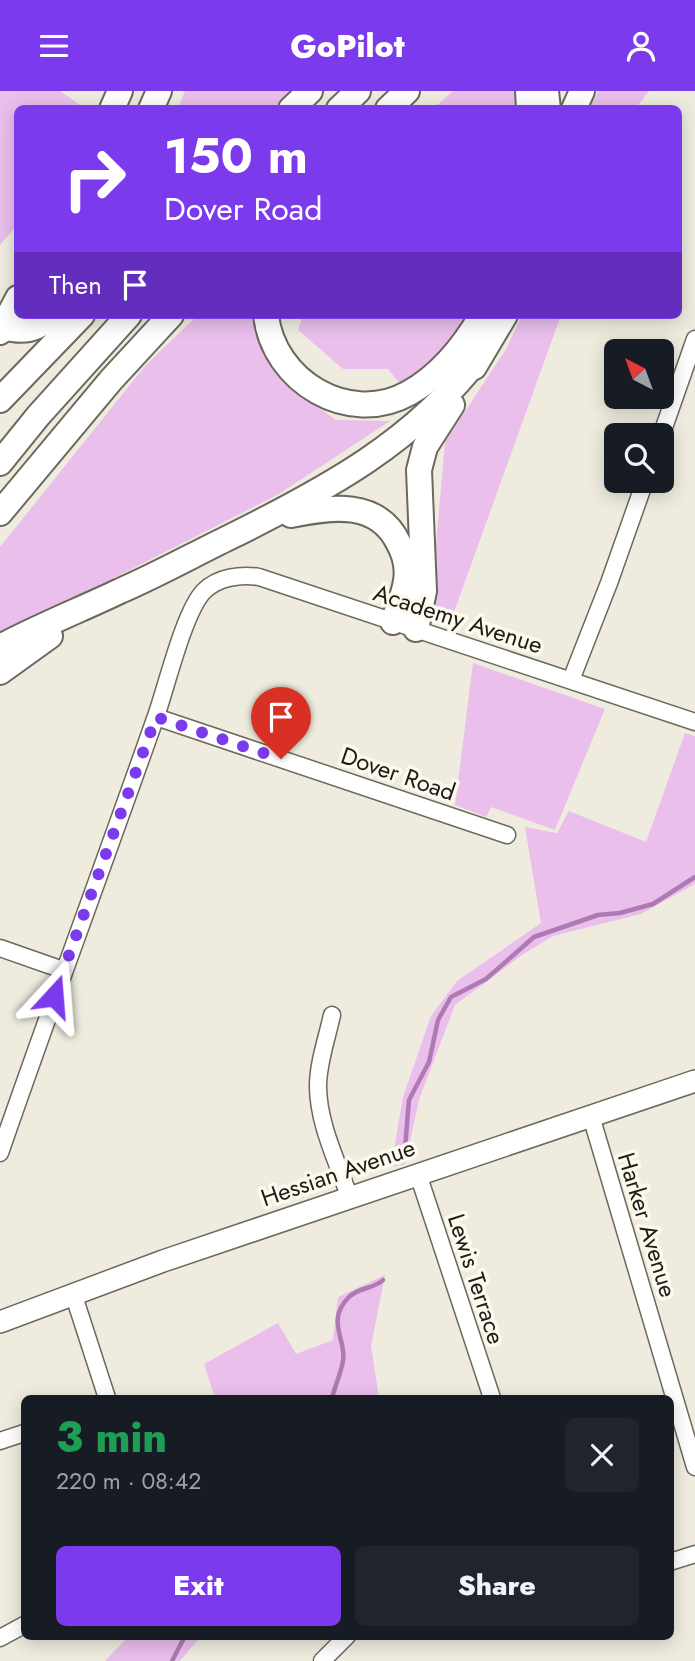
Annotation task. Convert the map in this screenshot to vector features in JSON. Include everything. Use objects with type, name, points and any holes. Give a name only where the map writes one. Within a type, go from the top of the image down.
[{"type":"highway","points":[[295,105],[310,91]]},
{"type":"highway","points":[[343,105],[358,91]]},
{"type":"highway","points":[[392,105],[407,91]]},
{"type":"highway","points":[[14,305],[1,329],[34,329],[47,319]]},
{"type":"highway","points":[[0,400],[78,319]]},
{"type":"highway","points":[[0,463],[38,416],[126,319]]},
{"type":"highway","points":[[0,513],[111,380],[167,319]]},
{"type":"highway","points":[[266,319],[278,355],[299,380],[338,401],[372,404],[407,394],[435,374],[461,346],[479,319]]},
{"type":"highway","points":[[405,625],[424,590],[418,479],[421,459],[431,437],[503,319]]},
{"type":"highway","points":[[0,647],[259,523],[344,477],[383,450],[444,399],[481,355]]},
{"type":"highway","points":[[259,523],[333,508],[359,510],[380,520],[396,538],[406,566],[405,625]]},
{"type":"highway","points":[[0,672],[48,637],[121,591]]},
{"type":"main road","name":"Hessian Avenue","points":[[0,1322],[73,1293],[349,1196],[695,1081]]},
{"type":"street","points":[[666,423],[695,339]]},
{"type":"street","points":[[571,680],[641,493]]},
{"type":"street","name":"Academy Avenue","points":[[156,717],[192,609],[206,589],[238,576],[259,577],[695,722]]},
{"type":"street","points":[[0,1153],[63,970],[156,717]]},
{"type":"street","name":"Dover Road","points":[[156,717],[507,835]]},
{"type":"street","points":[[0,948],[63,970]]},
{"type":"street","points":[[332,1016],[318,1082],[319,1101],[349,1196]]},
{"type":"street","name":"Harker Avenue","points":[[591,1116],[674,1395]]},
{"type":"street","name":"Lewis Terrace","points":[[418,1174],[491,1395]]},
{"type":"street","points":[[73,1293],[106,1395]]},
{"type":"street","name":"Harker Avenue","points":[[674,1396],[695,1467]]},
{"type":"street","points":[[0,1441],[21,1434]]},
{"type":"street","points":[[674,1561],[695,1554]]},
{"type":"street","points":[[0,1638],[21,1627]]},
{"type":"street","points":[[322,1661],[343,1640]]},
{"type":"street","points":[[334,1649],[346,1661]]},
{"type":"shaded area","points":[[0,91],[60,91],[80,105],[14,105],[14,229],[0,245]]},
{"type":"shaded area","points":[[185,91],[292,91],[276,105],[179,105]]},
{"type":"shaded area","points":[[453,91],[514,91],[516,105],[437,105]]},
{"type":"shaded area","points":[[598,91],[649,91],[638,105],[591,105]]},
{"type":"shaded area","points":[[194,319],[256,319],[255,333],[284,382],[336,420],[390,421],[279,494],[0,636],[0,547],[145,366]]},
{"type":"shaded area","points":[[302,319],[466,319],[434,366],[405,390],[388,369],[343,369],[298,330]]},
{"type":"shaded area","points":[[520,319],[560,319],[449,626],[430,612],[445,442],[506,349]]},
{"type":"shaded area","points":[[473,663],[605,709],[555,830],[491,807],[486,817],[455,805]]},
{"type":"shaded area","points":[[685,733],[695,736],[695,884],[641,914],[553,936],[522,955],[455,1005],[419,1100],[405,1164],[391,1167],[403,1097],[431,1016],[457,981],[541,923],[525,827],[557,833],[569,811],[646,842]]},
{"type":"shaded area","points":[[385,1275],[371,1346],[379,1395],[214,1395],[204,1364],[278,1323],[296,1354],[333,1340],[338,1297]]},
{"type":"shaded area","points":[[125,1640],[198,1640],[180,1661],[105,1661]]},
{"type":"waterway","points":[[404,1160],[409,1100],[429,1062],[438,1020],[451,997],[486,979],[534,937],[598,915],[620,913],[653,904],[695,877]]},
{"type":"waterway","points":[[333,1395],[343,1361],[338,1314],[349,1297],[383,1280]]},
{"type":"waterway","points":[[172,1661],[183,1640]]},
{"type":"route","points":[[54,996],[156,717],[281,759]]}]
